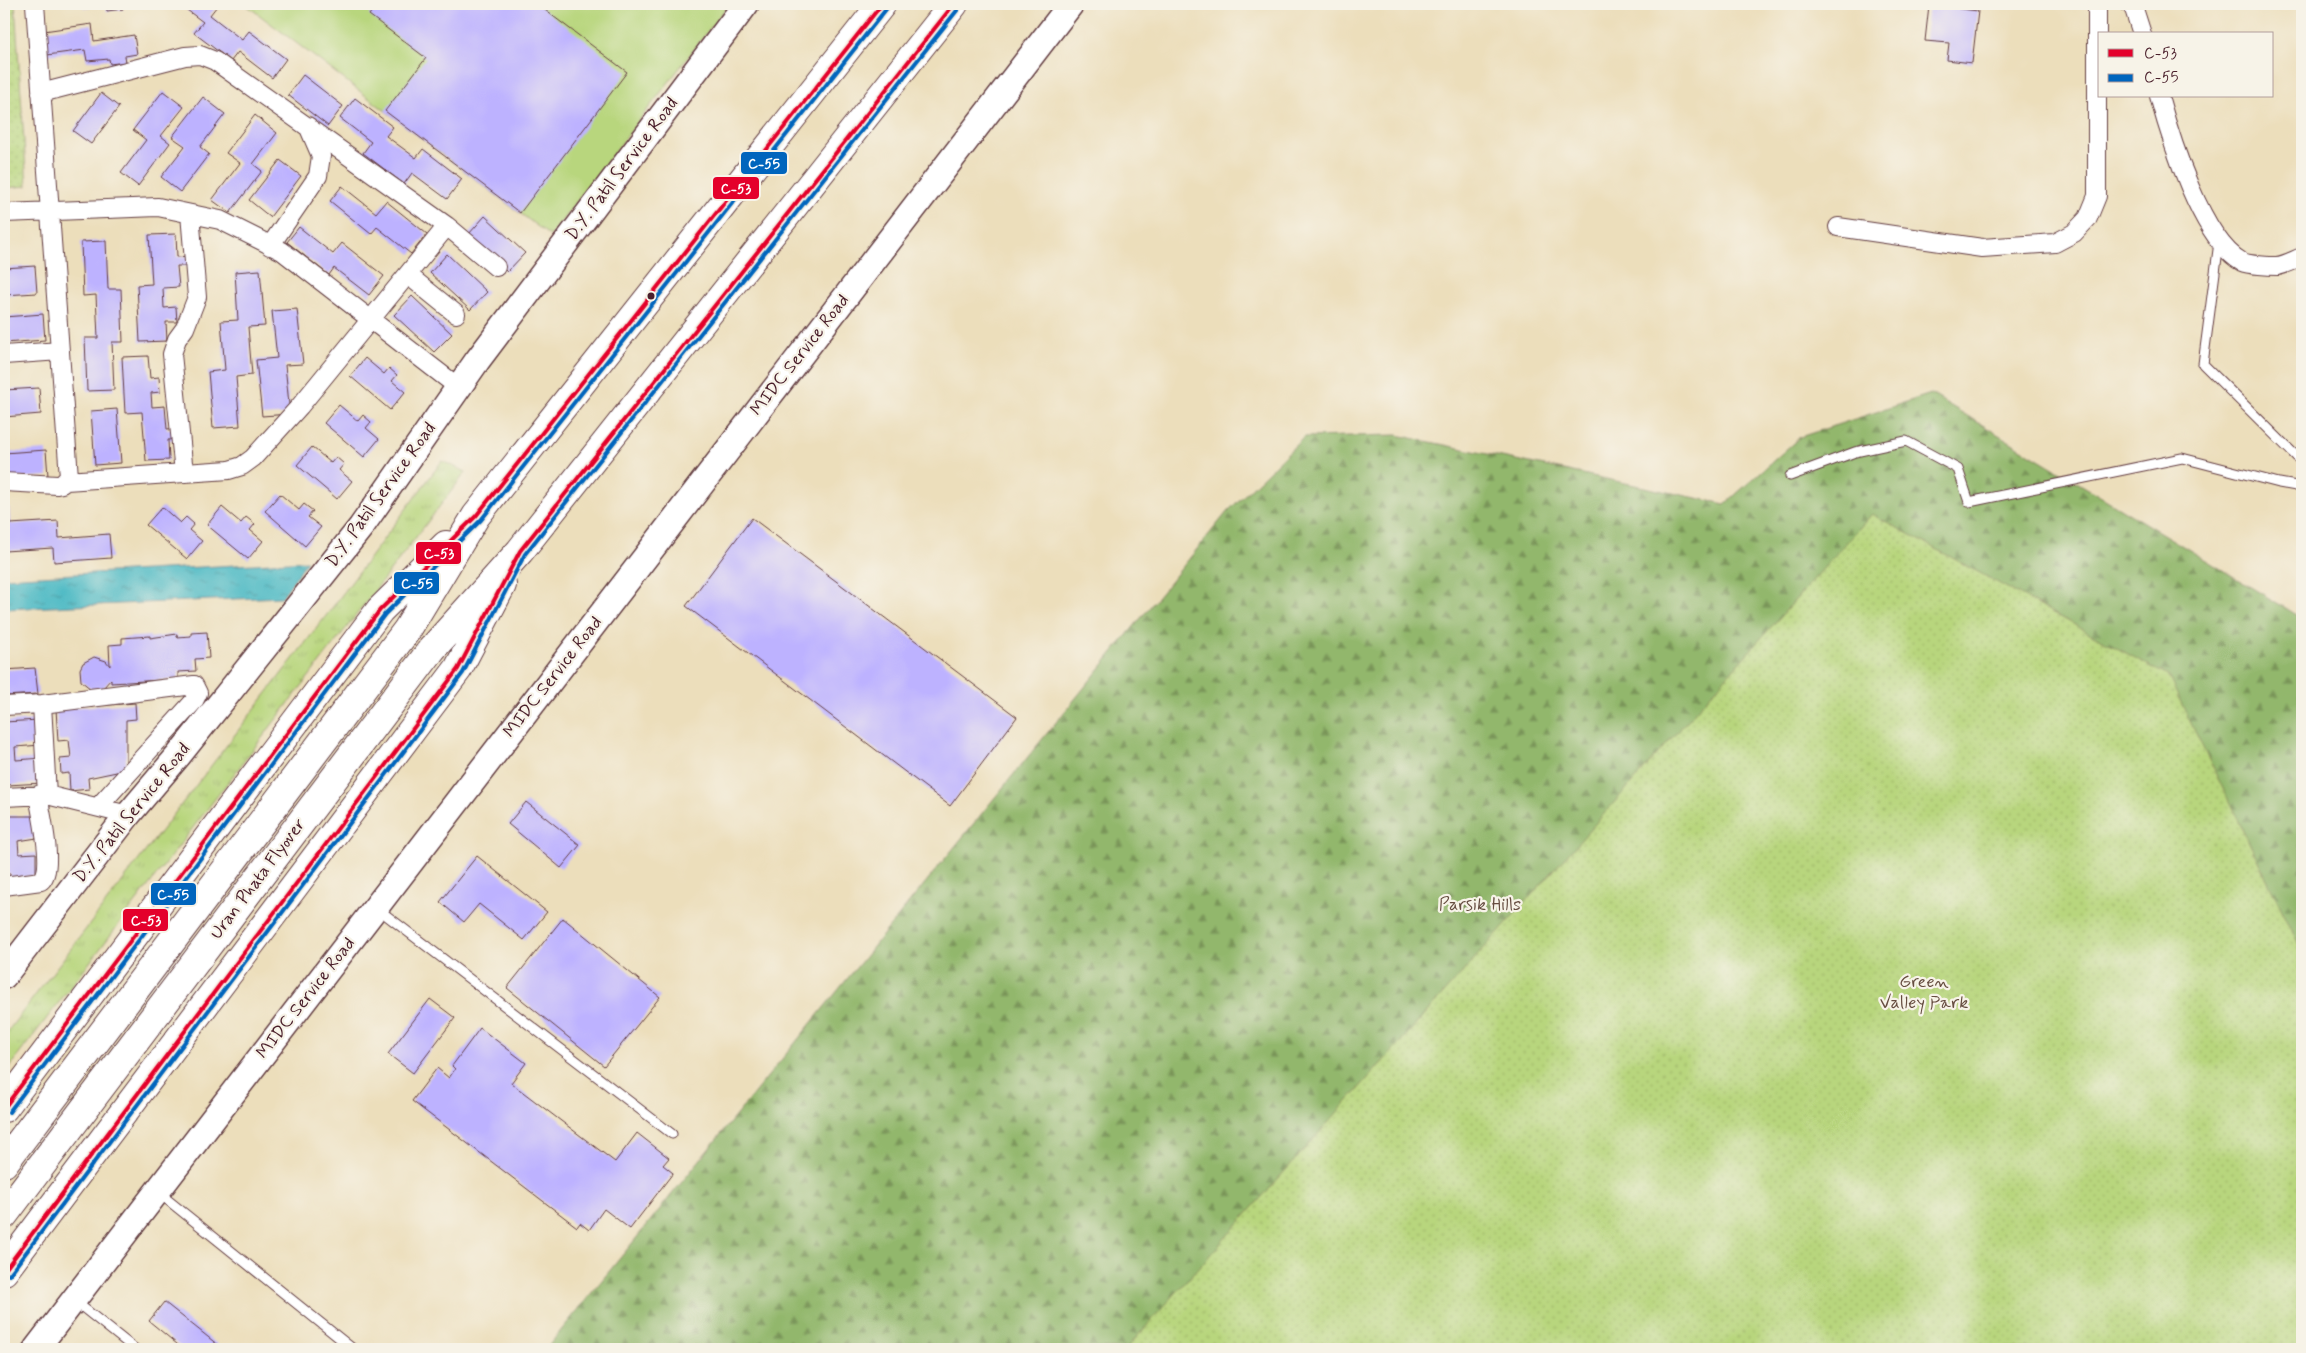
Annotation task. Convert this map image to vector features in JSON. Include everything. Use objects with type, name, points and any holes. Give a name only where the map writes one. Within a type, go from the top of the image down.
[{"type":"highway","points":[[4,1108],[380,610],[476,516],[882,4]]},
{"type":"highway","points":[[4,1271],[458,669],[520,551],[954,4]]},
{"type":"highway","name":"Uran Phata Flyover","points":[[4,1163],[407,630],[476,516]]},
{"type":"highway","name":"Uran Phata Flyover","points":[[4,1215],[432,649],[520,551]]},
{"type":"street","points":[[35,4],[69,468],[69,476],[66,481]]},
{"type":"street","name":"D.Y. Patil Service Road","points":[[4,976],[128,815],[178,756],[361,528],[458,387],[746,4]]},
{"type":"street","name":"MIDC Service Road","points":[[36,1349],[1071,4]]},
{"type":"street","points":[[1838,226],[1982,248],[2055,243],[2074,233],[2088,218],[2097,196],[2097,4]]},
{"type":"street","points":[[2130,4],[2134,9],[2141,32]]},
{"type":"street","points":[[41,94],[185,56],[200,55],[215,61],[307,125],[447,226],[496,267]]},
{"type":"street","points":[[2160,98],[2166,122],[2203,217],[2219,241],[2243,262],[2277,266],[2302,257]]},
{"type":"street","points":[[270,246],[318,176],[321,156],[307,125]]},
{"type":"street","points":[[4,213],[49,210],[158,208],[220,220],[282,252],[458,387]]},
{"type":"street","points":[[184,473],[172,354],[176,338],[185,328],[197,297],[190,214]]},
{"type":"street","points":[[4,482],[57,485],[66,481],[229,470],[242,466],[253,458],[311,393],[447,226]]},
{"type":"street","points":[[408,275],[456,314]]},
{"type":"street","points":[[4,355],[60,351]]},
{"type":"street","points":[[4,706],[42,704],[194,686],[198,694],[194,701],[98,807]]},
{"type":"street","points":[[4,886],[41,881],[45,877],[48,865],[38,843],[43,795],[42,704]]},
{"type":"street","points":[[4,797],[43,795],[128,815]]},
{"type":"lane","points":[[2219,241],[2204,364],[2302,462]]},
{"type":"lane","points":[[1790,476],[1855,452],[1906,441],[1958,469],[1969,502],[2182,458],[2302,487]]},
{"type":"lane","points":[[376,908],[672,1134]]},
{"type":"lane","points":[[157,1191],[353,1349]]},
{"type":"lane","points":[[74,1300],[135,1349]]},
{"type":"green space","points":[[4,4],[15,4],[27,186],[4,188]]},
{"type":"green space","points":[[245,4],[729,4],[550,236]]},
{"type":"green space","name":"Parsik Hills","points":[[1931,394],[2302,618],[2302,1349],[546,1349],[1228,511],[1304,437],[1397,435],[1725,504],[1800,437]]},
{"type":"green space","points":[[442,461],[466,472],[4,1074],[4,1036],[332,608]]},
{"type":"green space","name":"Green Valley Park","points":[[1872,514],[2168,676],[2302,951],[2302,1349],[1126,1349]]},
{"type":"water","points":[[307,561],[282,597],[4,609],[4,578]]},
{"type":"building","points":[[84,4],[122,4],[123,9],[107,11],[106,5],[84,8]]},
{"type":"building","points":[[179,4],[214,4],[217,6],[210,15],[242,40],[249,31],[286,59],[272,78],[238,52],[231,61],[194,33],[203,22]]},
{"type":"building","points":[[377,4],[537,4],[627,72],[520,213],[385,111],[426,58],[369,15]]},
{"type":"building","points":[[1929,5],[1978,11],[1972,63],[1947,60],[1949,43],[1925,41]]},
{"type":"building","points":[[92,24],[94,41],[134,35],[137,54],[125,56],[126,62],[110,64],[109,59],[87,61],[85,50],[47,55],[44,31]]},
{"type":"building","points":[[303,75],[343,106],[328,126],[288,95]]},
{"type":"building","points":[[163,91],[184,107],[161,136],[170,143],[138,186],[121,173],[146,140],[133,130]]},
{"type":"building","points":[[101,93],[119,107],[91,144],[73,131]]},
{"type":"building","points":[[203,97],[225,114],[200,147],[209,154],[180,192],[161,177],[185,146],[172,137]]},
{"type":"building","points":[[355,98],[393,127],[386,136],[416,158],[423,149],[462,179],[447,199],[412,173],[404,184],[363,153],[371,142],[340,118]]},
{"type":"building","points":[[255,115],[277,133],[253,164],[262,171],[230,213],[212,200],[240,163],[226,153]]},
{"type":"building","points":[[280,160],[301,176],[270,217],[249,200]]},
{"type":"building","points":[[342,186],[376,213],[386,201],[427,234],[411,254],[377,227],[371,234],[330,201]]},
{"type":"building","points":[[485,216],[525,253],[507,272],[468,235]]},
{"type":"building","points":[[299,227],[333,254],[342,243],[384,276],[369,295],[334,268],[329,275],[287,242]]},
{"type":"building","points":[[176,234],[177,257],[190,256],[191,266],[177,266],[179,287],[163,288],[164,308],[176,307],[177,322],[166,322],[167,341],[140,342],[137,285],[152,284],[149,235]]},
{"type":"building","points":[[106,241],[108,289],[121,289],[123,342],[112,342],[114,390],[87,391],[85,338],[98,338],[96,295],[83,296],[81,242]]},
{"type":"building","points":[[447,254],[487,292],[470,310],[430,273]]},
{"type":"building","points":[[35,266],[37,293],[4,295],[4,268]]},
{"type":"building","points":[[260,270],[265,326],[248,327],[252,375],[236,377],[240,426],[213,428],[208,372],[225,370],[221,321],[238,320],[235,272]]},
{"type":"building","points":[[412,296],[452,334],[434,352],[394,315]]},
{"type":"building","points":[[297,309],[303,364],[285,365],[290,414],[262,416],[256,360],[277,358],[272,311]]},
{"type":"building","points":[[43,314],[45,340],[4,343],[4,317]]},
{"type":"building","points":[[148,356],[150,378],[159,377],[160,392],[151,393],[152,407],[165,406],[167,429],[176,428],[177,439],[168,440],[169,460],[146,461],[142,412],[125,413],[122,357]]},
{"type":"building","points":[[365,358],[384,374],[389,368],[397,375],[392,381],[405,392],[390,410],[350,376]]},
{"type":"building","points":[[39,388],[41,414],[4,417],[4,390]]},
{"type":"building","points":[[339,405],[358,421],[363,415],[371,422],[366,428],[379,439],[364,457],[324,423]]},
{"type":"building","points":[[117,409],[121,463],[95,465],[91,411]]},
{"type":"building","points":[[312,447],[331,463],[336,457],[344,464],[339,470],[352,481],[337,499],[297,465]]},
{"type":"building","points":[[46,450],[48,476],[4,479],[4,453]]},
{"type":"building","points":[[280,494],[299,510],[304,504],[313,511],[308,517],[321,527],[305,546],[265,511]]},
{"type":"building","points":[[9,507],[10,524],[58,521],[59,538],[109,534],[111,558],[54,562],[53,548],[4,551],[4,508]]},
{"type":"building","points":[[162,507],[180,523],[186,517],[194,524],[189,530],[202,541],[187,559],[146,525]]},
{"type":"building","points":[[222,507],[241,523],[246,517],[255,524],[250,530],[263,541],[248,559],[207,525]]},
{"type":"building","points":[[752,518],[1017,717],[950,806],[686,606]]},
{"type":"building","points":[[207,632],[209,658],[195,659],[196,671],[178,672],[178,679],[111,683],[111,679],[103,688],[91,689],[81,681],[80,669],[83,663],[94,657],[106,661],[110,666],[109,645],[122,644],[122,638],[150,636],[150,638],[177,634],[177,637],[191,636],[191,633]]},
{"type":"building","points":[[35,668],[38,694],[4,696],[4,670]]},
{"type":"building","points":[[135,703],[136,719],[126,720],[126,770],[88,778],[89,789],[70,791],[69,773],[61,774],[60,759],[71,758],[69,740],[58,741],[56,709]]},
{"type":"building","points":[[39,720],[41,745],[15,747],[16,760],[42,758],[43,783],[7,785],[7,779],[4,779],[4,722]]},
{"type":"building","points":[[526,802],[580,845],[561,868],[508,824]]},
{"type":"building","points":[[5,816],[36,816],[37,838],[18,841],[19,854],[36,853],[36,875],[10,879],[10,873],[4,873]]},
{"type":"building","points":[[477,856],[547,912],[524,940],[479,904],[464,922],[440,902]]},
{"type":"building","points":[[563,918],[660,997],[604,1066],[507,988]]},
{"type":"building","points":[[430,999],[455,1018],[413,1073],[388,1054]]},
{"type":"building","points":[[480,1028],[526,1063],[511,1083],[615,1162],[637,1133],[669,1158],[663,1165],[673,1173],[630,1229],[604,1209],[589,1230],[580,1223],[577,1227],[412,1101],[437,1068],[449,1078],[455,1069],[452,1066]]},
{"type":"building","points":[[164,1302],[223,1349],[183,1349],[149,1321]]},
{"type":"transit line","name":"C-53","points":[[4,1108],[380,610],[476,516],[882,4]]},
{"type":"transit line","name":"C-53","points":[[4,1271],[458,669],[520,551],[954,4]]},
{"type":"transit line","name":"C-55","points":[[9,1112],[385,614],[481,520],[887,8]]},
{"type":"transit line","name":"C-55","points":[[9,1275],[463,673],[525,554],[959,8]]}]
